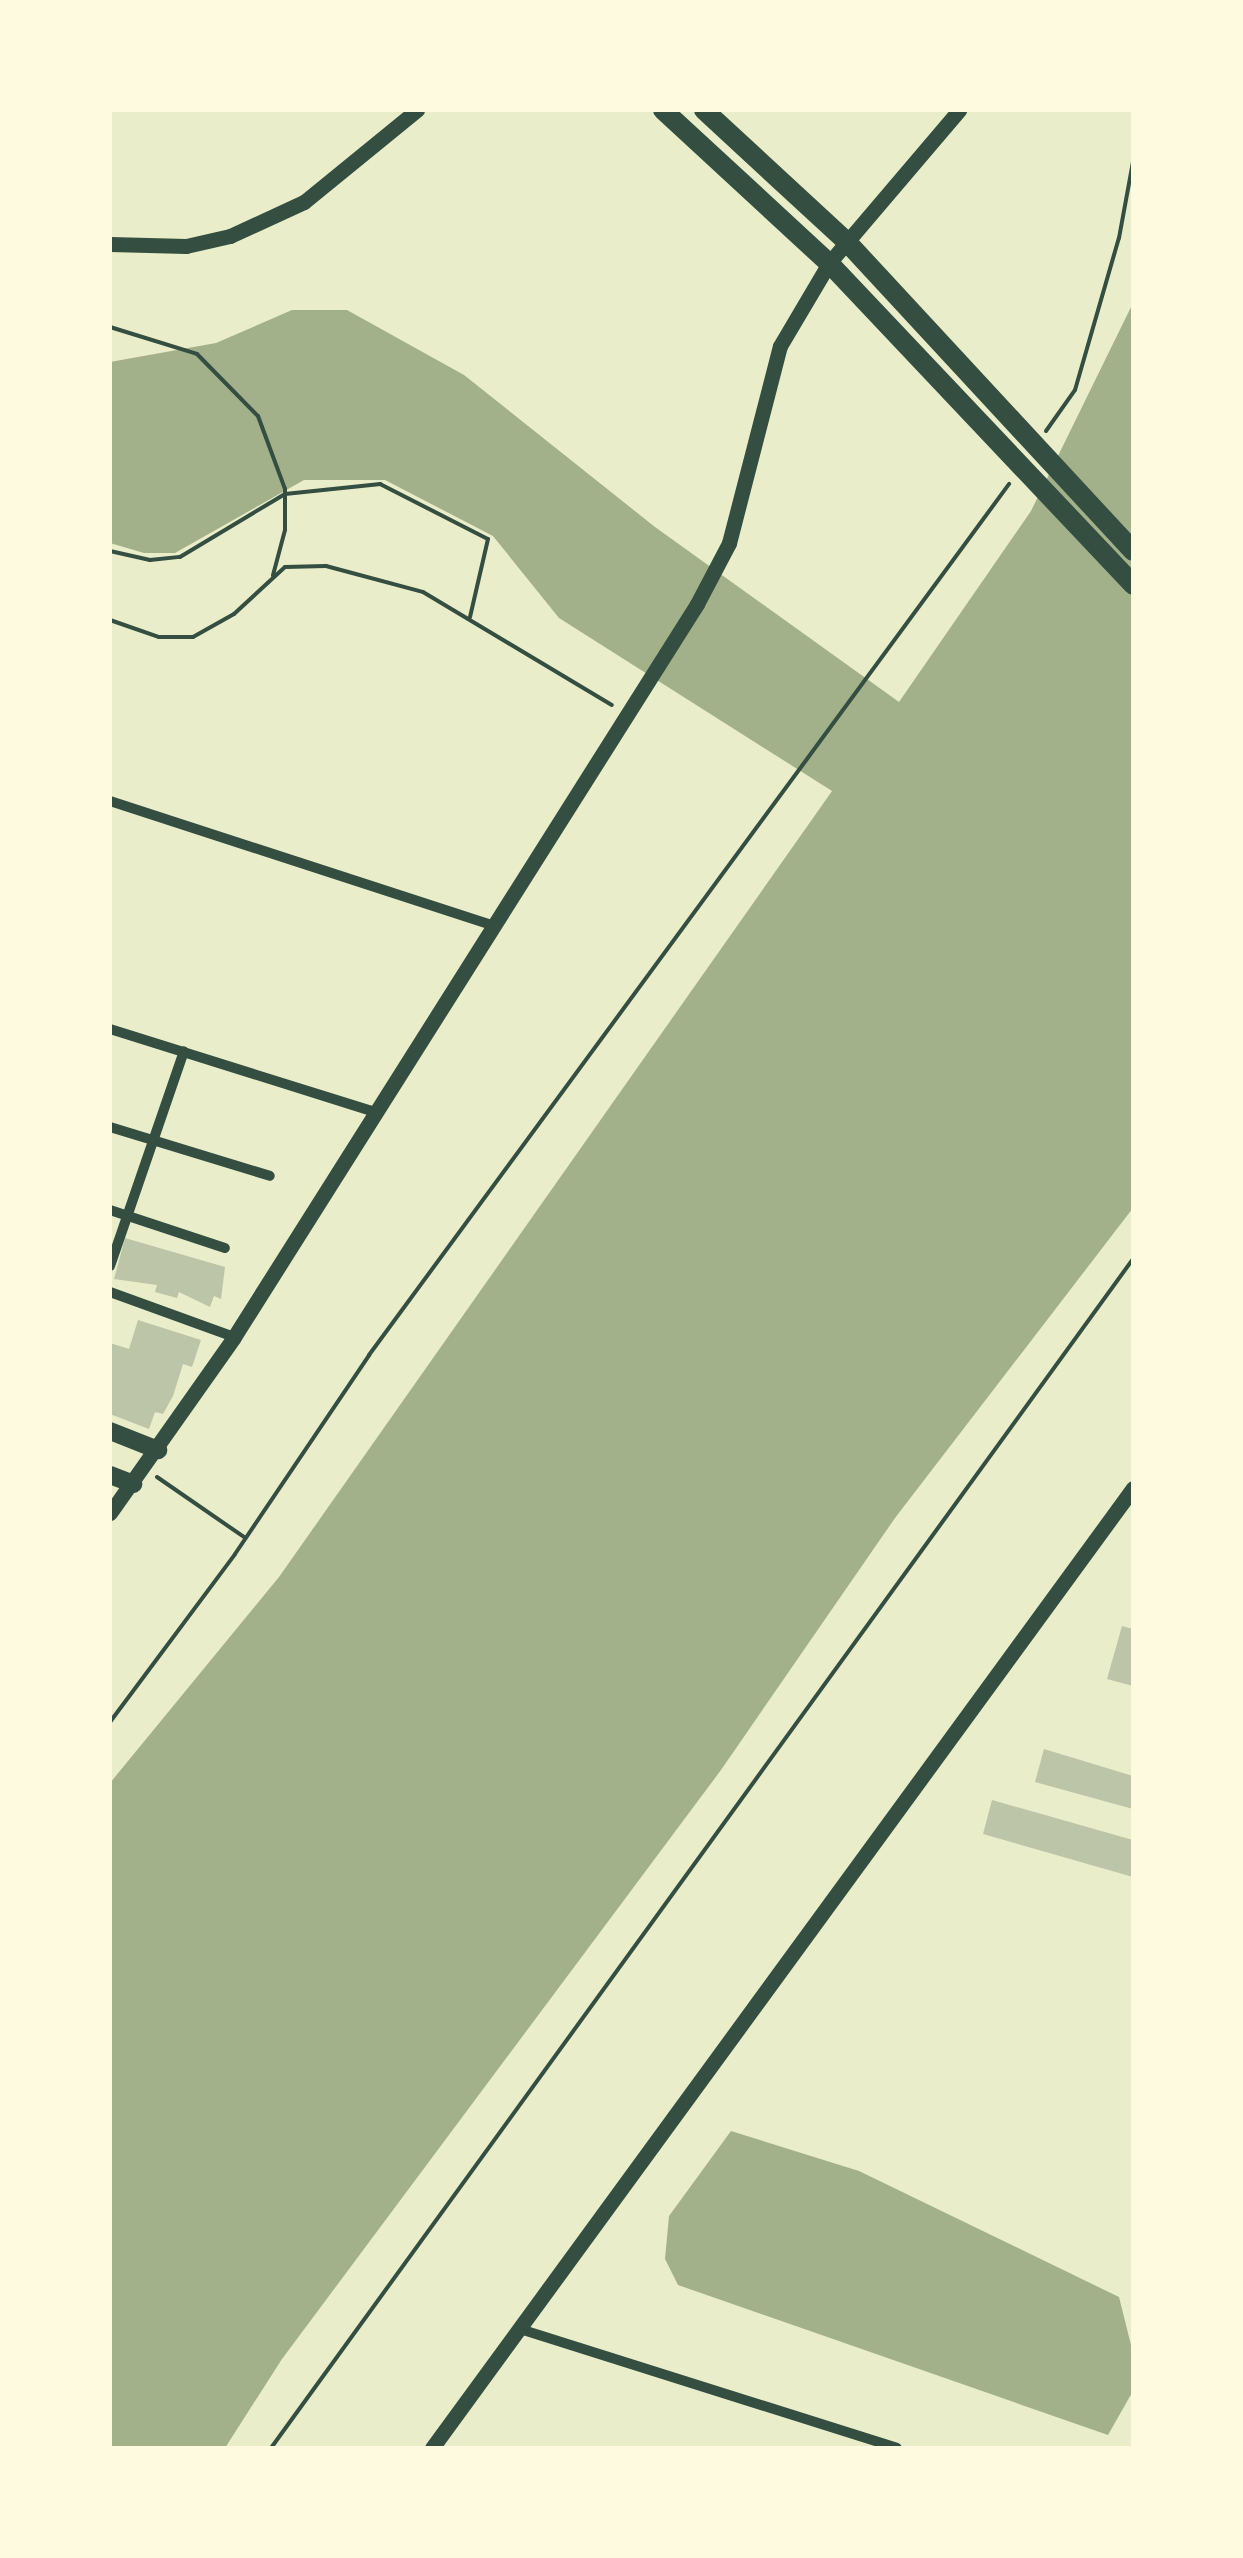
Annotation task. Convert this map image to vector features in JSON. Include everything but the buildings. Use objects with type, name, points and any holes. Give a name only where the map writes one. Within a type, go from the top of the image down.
[{"type":"main road","points":[[662,110],[829,263],[1133,585]]},
{"type":"main road","points":[[704,110],[847,242],[1014,429],[1133,551]]},
{"type":"main road","points":[[110,1431],[158,1450]]},
{"type":"main road","points":[[110,1475],[133,1484]]},
{"type":"street","points":[[110,244],[186,246],[230,236],[304,202],[417,110]]},
{"type":"street","points":[[110,1514],[234,1336],[628,714],[730,543],[780,346],[829,263],[959,110]]},
{"type":"street","points":[[110,801],[492,925]]},
{"type":"street","points":[[110,1029],[375,1112]]},
{"type":"street","points":[[110,1266],[184,1051]]},
{"type":"street","points":[[110,1127],[270,1176]]},
{"type":"street","points":[[110,1210],[226,1248]]},
{"type":"street","points":[[110,1292],[234,1336]]},
{"type":"street","points":[[432,2448],[1133,1488]]},
{"type":"street","points":[[520,2329],[898,2448]]},
{"type":"path","points":[[1044,434],[1075,390],[1119,238],[1133,162]]},
{"type":"path","points":[[110,327],[175,343],[224,376],[258,416],[285,492],[286,530],[272,577]]},
{"type":"path","points":[[110,1722],[246,1538],[368,1355],[1012,479]]},
{"type":"path","points":[[110,551],[150,560],[180,557],[285,492],[380,484],[483,534],[490,550],[470,616]]},
{"type":"path","points":[[110,620],[159,638],[193,637],[234,614],[272,577],[295,564],[370,574],[470,616],[628,714]]},
{"type":"path","points":[[271,2448],[1133,1259]]},
{"type":"path","points":[[145,1468],[246,1538]]},
{"type":"shaded area","points":[[1133,303],[1133,1208],[895,1518],[721,1770],[282,2359],[225,2448],[110,2448],[110,1783],[279,1577],[832,791],[559,618],[493,536],[385,480],[304,480],[175,553],[144,553],[110,543],[110,362],[216,343],[292,310],[347,310],[464,375],[655,527],[899,702],[1031,511]]},
{"type":"shaded area","points":[[731,2131],[859,2171],[1119,2297],[1133,2353],[1133,2391],[1108,2435],[678,2285],[665,2259],[669,2216]]}]
